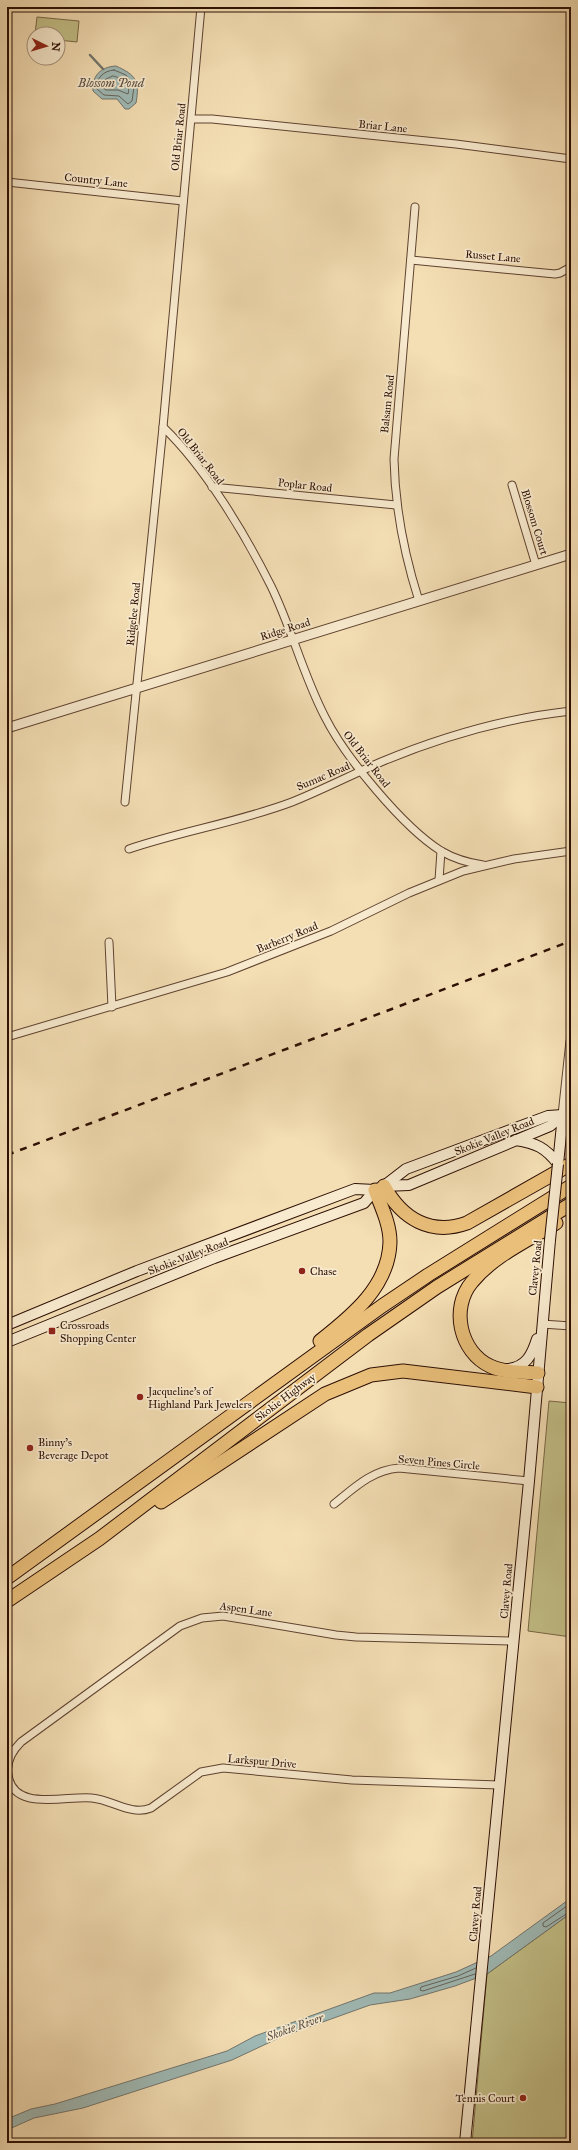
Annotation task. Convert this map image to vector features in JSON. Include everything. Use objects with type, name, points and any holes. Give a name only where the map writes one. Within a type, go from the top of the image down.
[{"type":"highway","points":[[380,1188],[416,1221],[428,1227],[454,1228],[571,1164]]},
{"type":"highway","name":"Skokie Highway","points":[[7,1578],[247,1403],[428,1274],[571,1186]]},
{"type":"highway","points":[[247,1403],[277,1376],[356,1312],[376,1286],[387,1262],[390,1241],[380,1188]]},
{"type":"highway","name":"Skokie Highway","points":[[7,1602],[99,1539],[368,1335],[437,1287],[571,1204]]},
{"type":"highway","points":[[538,1373],[501,1370],[481,1360],[465,1339],[460,1322],[464,1296],[470,1284],[492,1262],[571,1214]]},
{"type":"highway","points":[[99,1539],[153,1507],[326,1394],[353,1381],[371,1375],[403,1371],[537,1387]]},
{"type":"main road","name":"Skokie Valley Road","points":[[7,1325],[137,1271],[354,1189],[409,1185],[550,1126],[567,1113]]},
{"type":"main road","name":"Skokie Valley Road","points":[[7,1342],[214,1258],[364,1203],[380,1188],[406,1168],[548,1116],[567,1113]]},
{"type":"main road","name":"Clavey Road","points":[[465,2143],[514,1641],[550,1240],[558,1164],[567,1113]]},
{"type":"main road","points":[[515,1140],[531,1142],[543,1147],[558,1164]]},
{"type":"main road","points":[[54,1306],[59,1320]]},
{"type":"main road","points":[[501,1370],[519,1367],[525,1363],[533,1351],[542,1325]]},
{"type":"street","name":"Old Briar Road","points":[[202,7],[163,427],[172,435],[212,487],[256,558],[294,639],[324,717],[343,749],[394,809],[423,838],[442,851],[470,863],[483,865]]},
{"type":"street","name":"Briar Lane","points":[[192,119],[226,120],[456,144],[571,159]]},
{"type":"street","name":"Country Lane","points":[[7,182],[183,201]]},
{"type":"street","name":"Balsam Road","points":[[415,208],[394,447],[396,505],[401,539],[419,601]]},
{"type":"street","name":"Russet Lane","points":[[411,260],[555,274],[571,267]]},
{"type":"street","name":"Ridgelee Road","points":[[125,802],[163,427]]},
{"type":"street","name":"Blossom Court","points":[[512,485],[536,565]]},
{"type":"street","name":"Poplar Road","points":[[212,487],[396,505]]},
{"type":"street","name":"Ridge Road","points":[[7,728],[571,554]]},
{"type":"street","name":"Sumac Road","points":[[129,849],[164,837],[229,822],[271,809],[429,744],[471,731],[544,714],[571,711]]},
{"type":"street","points":[[439,880],[442,851]]},
{"type":"street","name":"Barberry Road","points":[[7,1037],[196,983],[294,947],[439,880],[483,865],[571,851]]},
{"type":"street","points":[[109,942],[112,1006]]},
{"type":"street","name":"Clavey Road","points":[[567,1113],[571,1042]]},
{"type":"street","points":[[542,1325],[571,1326]]},
{"type":"street","name":"Seven Pines Circle","points":[[334,1504],[373,1474],[386,1469],[399,1468],[529,1481]]},
{"type":"street","name":"Aspen Lane","points":[[37,1800],[22,1796],[10,1783],[8,1776],[8,1764],[14,1748],[152,1646],[180,1626],[191,1621],[223,1616],[336,1635],[514,1641]]},
{"type":"street","name":"Larkspur Drive","points":[[37,1800],[64,1797],[94,1798],[133,1811],[142,1811],[151,1808],[201,1772],[223,1768],[352,1780],[499,1785]]},
{"type":"shaded area","points":[[37,17],[79,21],[77,42],[66,41],[66,26],[36,26]]},
{"type":"shaded area","points":[[549,1401],[571,1403],[571,1637],[528,1631]]},
{"type":"shaded area","points":[[571,1913],[571,2143],[472,2143],[487,1974]]},
{"type":"water","name":"Blossom Pond","points":[[116,66],[128,72],[137,84],[136,103],[129,109],[125,109],[117,99],[102,99],[93,91],[94,81],[98,73],[106,68]]},
{"type":"water","name":"Skokie River","points":[[571,1898],[571,1913],[487,1974],[455,1986],[410,1999],[370,2005],[281,2037],[232,2060],[83,2108],[34,2118],[7,2130],[7,2119],[31,2109],[55,2104],[227,2051],[255,2036],[374,1993],[390,1993],[456,1972],[491,1956]]},
{"type":"waterway","points":[[90,55],[103,69]]},
{"type":"railway","points":[[7,1155],[571,941]]},
{"type":"place","name":"Chase","points":[[302,1271]]},
{"type":"place","name":"Crossroads Shopping Center","points":[[52,1331]]},
{"type":"place","name":"Jacqueline's of Highland Park Jewelers","points":[[140,1397]]},
{"type":"place","name":"Binny's Beverage Depot","points":[[30,1448]]},
{"type":"place","name":"Tennis Court","points":[[523,2098]]}]
